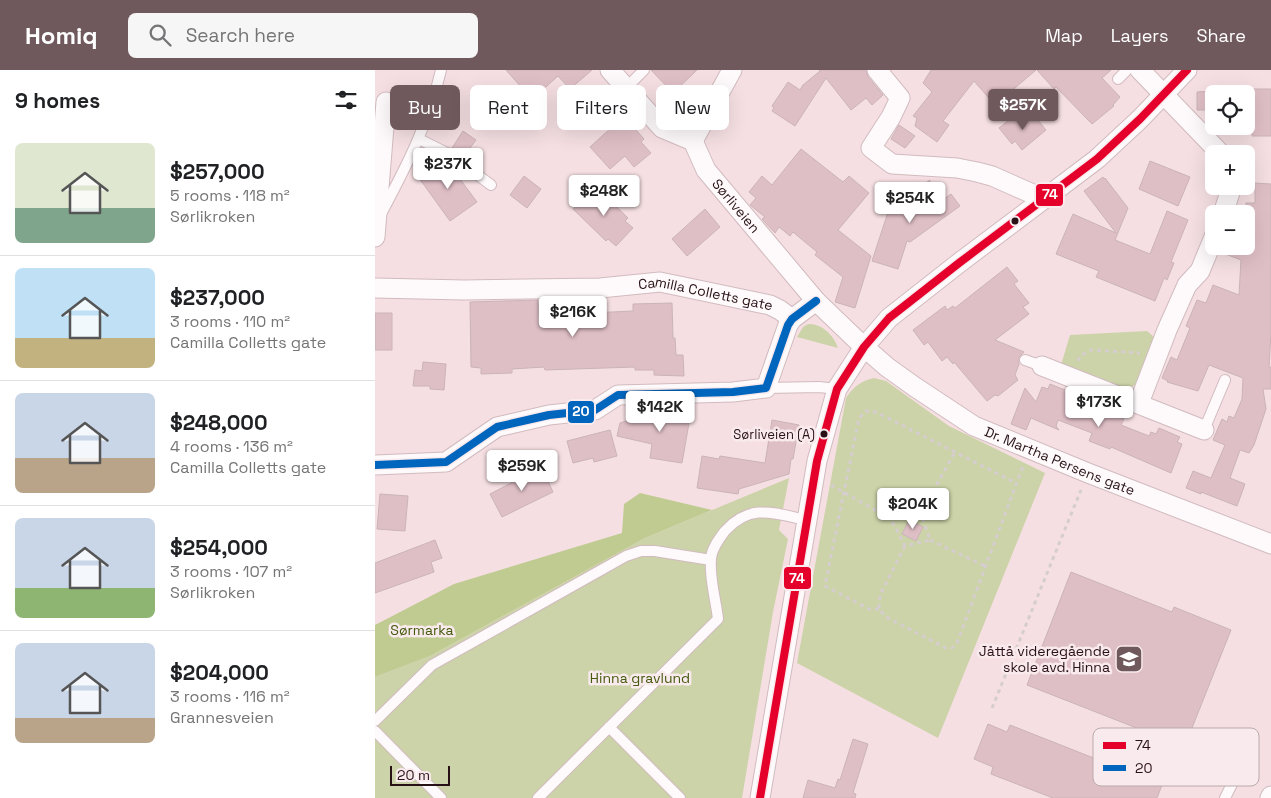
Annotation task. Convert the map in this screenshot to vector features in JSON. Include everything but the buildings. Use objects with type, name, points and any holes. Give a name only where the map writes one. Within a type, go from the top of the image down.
[{"type":"street","points":[[610,70],[623,85]]},
{"type":"street","points":[[646,110],[663,128],[693,141],[732,70]]},
{"type":"street","points":[[877,70],[900,98],[891,117],[871,148],[892,164],[957,168],[977,172],[992,176],[1044,199]]},
{"type":"street","points":[[1140,70],[1212,145]]},
{"type":"street","points":[[760,798],[806,520],[837,388],[864,347],[889,318],[1097,159],[1164,95],[1187,70]]},
{"type":"street","points":[[375,237],[386,102]]},
{"type":"street","name":"Sørliveien","points":[[693,141],[706,170],[816,301],[864,347]]},
{"type":"street","points":[[1139,403],[1167,330],[1187,285],[1200,271],[1207,255]]},
{"type":"street","name":"Camilla Colletts gate","points":[[375,288],[472,290],[600,288],[660,282],[770,305],[791,319]]},
{"type":"street","points":[[375,465],[446,462],[497,427],[549,415],[595,410],[618,395],[733,392],[765,388],[791,319],[816,301]]},
{"type":"street","name":"Dr. Martha Persens gate","points":[[864,347],[887,367],[974,426],[1088,473],[1271,544]]},
{"type":"street","points":[[1033,363],[1204,430]]},
{"type":"lane","points":[[437,85],[441,70]]},
{"type":"lane","points":[[629,85],[644,70]]},
{"type":"lane","points":[[1119,79],[1127,70]]},
{"type":"lane","points":[[386,102],[390,103]]},
{"type":"lane","points":[[376,211],[419,140],[423,130]]},
{"type":"lane","points":[[419,140],[451,155],[491,186]]},
{"type":"lane","points":[[1204,430],[1225,380]]},
{"type":"lane","points":[[765,388],[837,388]]},
{"type":"lane","points":[[538,798],[718,619],[711,560],[716,544],[723,533],[733,523],[745,516],[758,512],[770,512],[806,520]]},
{"type":"lane","points":[[375,720],[432,665],[626,556],[641,551],[655,551],[711,560]]},
{"type":"lane","points":[[609,727],[681,798]]},
{"type":"lane","points":[[375,731],[441,798]]},
{"type":"lane","points":[[1225,798],[1231,786]]},
{"type":"path","points":[[1071,378],[1080,356],[1091,350],[1133,352],[1157,357]]},
{"type":"path","points":[[879,609],[869,609],[825,586],[859,418],[866,411],[876,412],[1016,483]]},
{"type":"path","points":[[929,540],[921,513],[955,452]]},
{"type":"path","points":[[985,566],[929,540],[905,546],[880,595],[879,609],[886,618],[946,648],[953,648],[957,643],[1022,469]]},
{"type":"path","points":[[992,708],[1088,473]]},
{"type":"path","points":[[815,477],[891,519],[905,546]]},
{"type":"path","points":[[891,519],[921,513]]},
{"type":"green space","points":[[813,324],[826,331],[838,348],[797,337],[803,327]]},
{"type":"green space","points":[[1147,331],[1154,337],[1144,373],[1136,385],[1116,387],[1104,384],[1061,365],[1070,335]]},
{"type":"green space","points":[[874,378],[886,381],[949,426],[1045,473],[938,738],[797,663],[846,398],[858,385]]},
{"type":"green space","name":"Hinna gravlund","points":[[789,478],[779,530],[788,539],[773,612],[742,798],[375,798],[375,677],[430,656],[645,538]]},
{"type":"green space","name":"Sørmarka","points":[[640,493],[712,510],[645,538],[430,656],[375,677],[375,625],[454,584],[622,533],[624,504]]},
{"type":"transit line","name":"74","points":[[760,798],[817,461],[837,389],[864,347],[889,318],[1097,159],[1140,119],[1187,70]]},
{"type":"transit line","name":"20","points":[[375,465],[446,462],[497,427],[549,415],[595,410],[618,395],[733,392],[766,388],[788,325],[792,319],[816,301]]},
{"type":"place","name":"Sørliveien (A)","points":[[824,434]]},
{"type":"place","name":"Jåttå videregående skole avd. Hinna","points":[[1129,659]]}]
